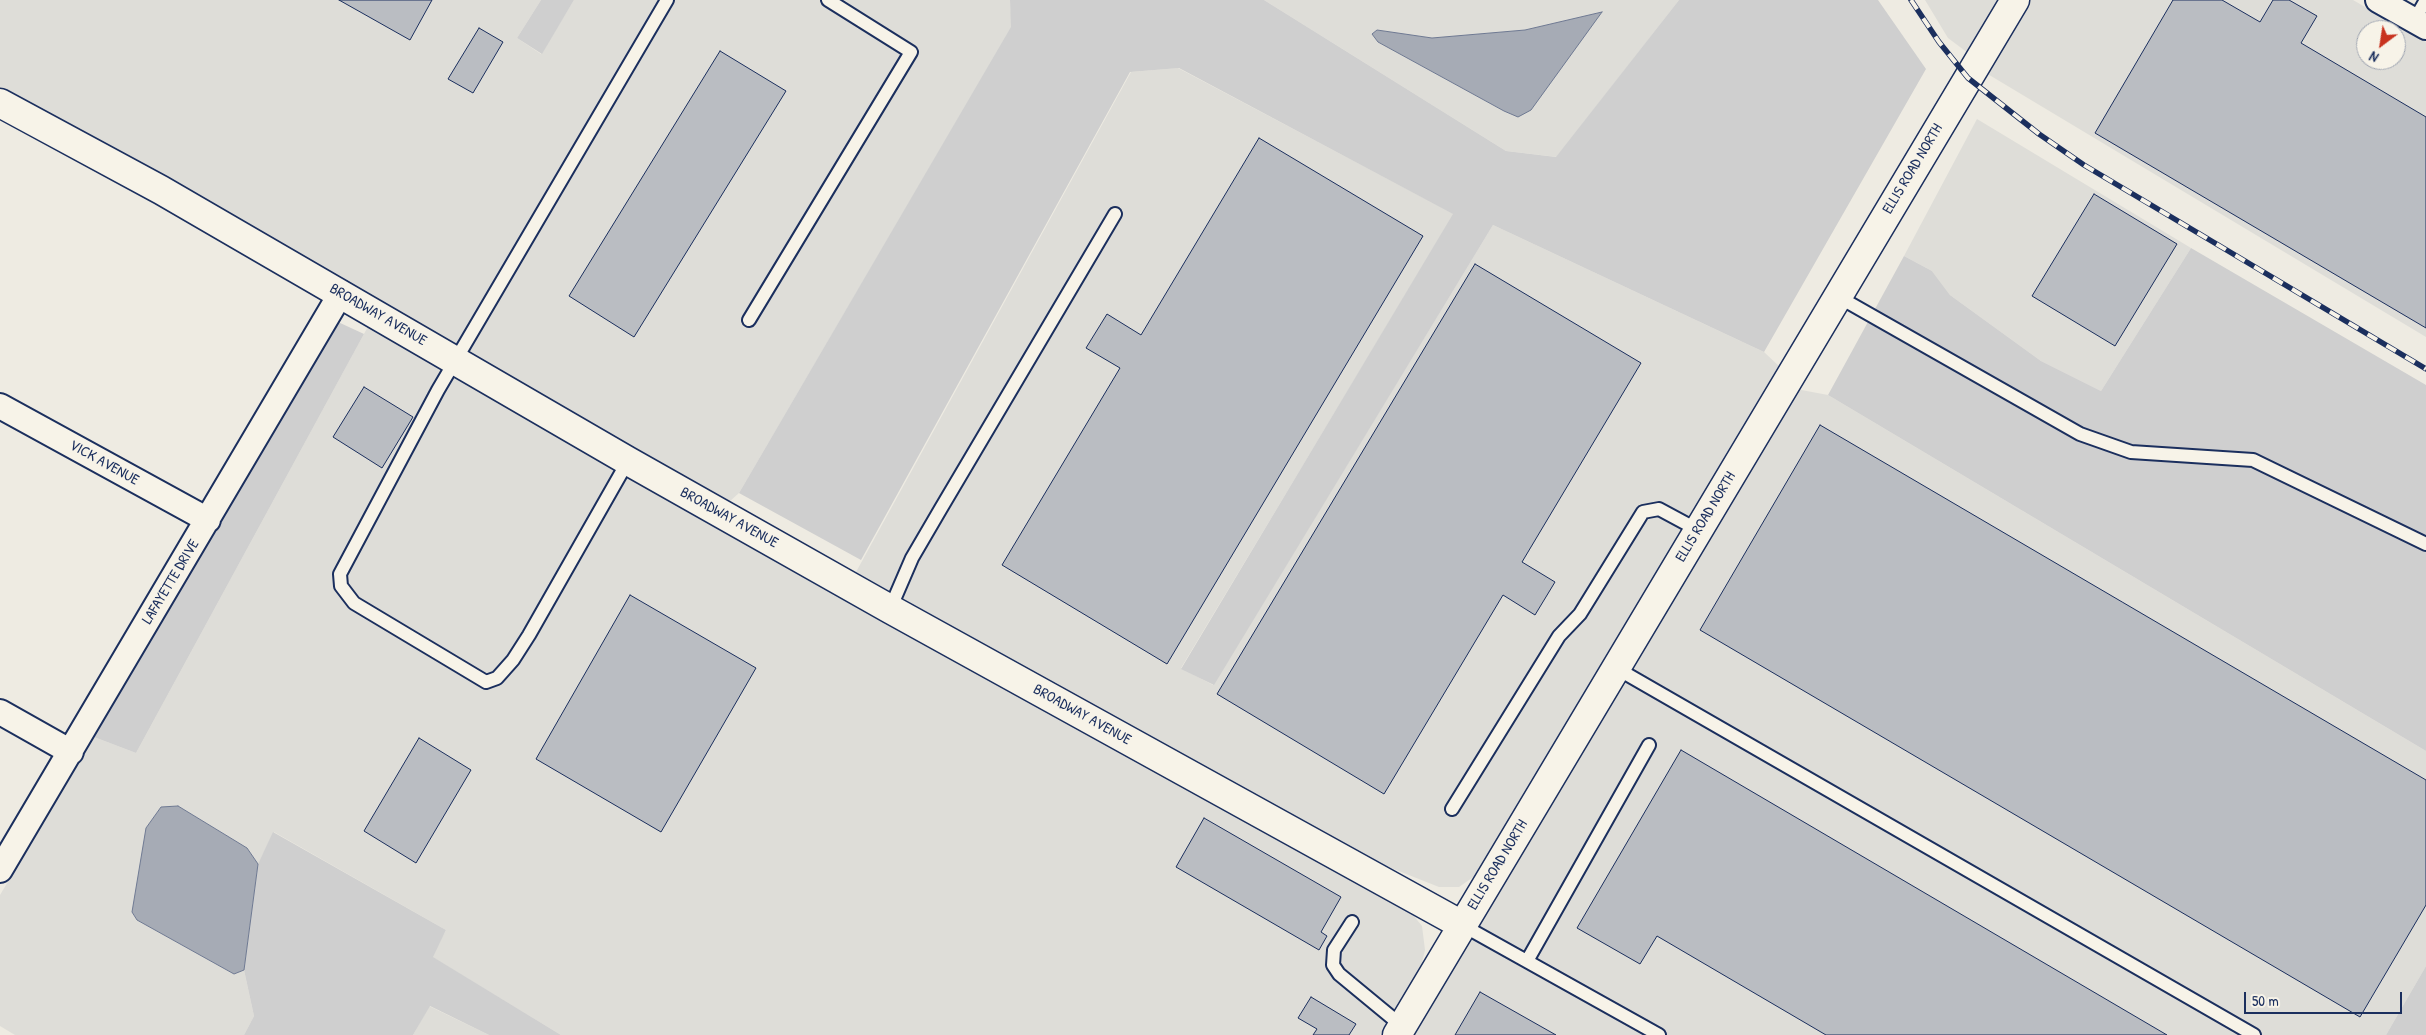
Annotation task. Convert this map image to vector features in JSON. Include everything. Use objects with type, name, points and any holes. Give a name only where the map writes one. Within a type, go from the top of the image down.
[{"type":"street","name":"ELLIS ROAD NORTH","points":[[1399,1030],[2016,0]]},
{"type":"street","points":[[2378,0],[2420,24]]},
{"type":"street","name":"BROADWAY AVENUE","points":[[1,105],[161,190],[628,462],[1462,925]]},
{"type":"street","name":"LAFAYETTE DRIVE","points":[[0,870],[208,520],[340,293]]},
{"type":"street","name":"VICK AVENUE","points":[[0,406],[208,520]]},
{"type":"street","points":[[0,712],[71,752]]},
{"type":"lane","points":[[628,462],[513,660],[497,678],[486,682],[354,603],[341,586],[340,574],[438,390],[667,0]]},
{"type":"lane","points":[[749,320],[912,52],[828,0]]},
{"type":"lane","points":[[2420,24],[2426,0]]},
{"type":"lane","points":[[890,609],[912,558],[1115,214]]},
{"type":"lane","points":[[1838,296],[2080,434],[2131,452],[2253,460],[2426,544]]},
{"type":"lane","points":[[1452,809],[1559,636],[1580,614],[1643,512],[1659,509],[1698,530]]},
{"type":"lane","points":[[1616,668],[2254,1035]]},
{"type":"lane","points":[[1527,961],[1649,745]]},
{"type":"lane","points":[[1352,922],[1334,950],[1333,965],[1340,974],[1399,1030]]},
{"type":"lane","points":[[1462,925],[1659,1035]]},
{"type":"shaded area","points":[[0,0],[541,0],[517,38],[541,54],[574,0],[1010,0],[1012,27],[739,493],[729,502],[180,189],[0,90]]},
{"type":"shaded area","points":[[541,0],[574,0],[542,54],[517,38]]},
{"type":"shaded area","points":[[1010,0],[1264,0],[1506,151],[1556,157],[1679,0],[1878,0],[1926,69],[1764,352],[1493,225],[1214,685],[1181,669],[1453,214],[1179,68],[1130,72],[861,560],[739,493],[1011,27]]},
{"type":"shaded area","points":[[1264,0],[1679,0],[1557,157],[1506,151]],"holes":[[[1602,12],[1518,116],[1504,111],[1378,42],[1373,34],[1377,30],[1432,38],[1525,30]]]},
{"type":"shaded area","points":[[1925,0],[2000,0],[1968,53],[1948,38]]},
{"type":"shaded area","points":[[2030,0],[2353,0],[2388,20],[2356,20],[2356,70],[2406,70],[2406,30],[2426,42],[2426,337],[1986,73]]},
{"type":"shaded area","points":[[1602,12],[1531,110],[1518,117],[1378,42],[1372,34],[1377,30],[1432,38],[1525,30]]},
{"type":"shaded area","points":[[1178,68],[1454,214],[1181,668],[1213,685],[1493,225],[1764,352],[1781,368],[1482,871],[1459,887],[1439,887],[1361,856],[856,572],[1131,72]]},
{"type":"shaded area","points":[[1977,119],[2191,248],[2101,391],[2041,361],[1950,295],[1932,271],[1904,256]]},
{"type":"shaded area","points":[[2191,248],[2426,385],[2426,751],[1828,395],[1904,256],[1932,271],[1950,295],[2041,361],[2101,391]]},
{"type":"shaded area","points":[[371,321],[1409,910],[1422,926],[1425,950],[1421,966],[1380,1035],[561,1035],[432,957],[446,930],[274,832],[258,864],[247,848],[178,806],[161,807],[146,828],[132,912],[137,920],[234,974],[244,970],[254,1016],[244,1035],[15,1035],[0,1026],[0,895],[94,737],[136,753]]},
{"type":"shaded area","points":[[338,322],[364,334],[136,753],[94,737],[326,329]]},
{"type":"shaded area","points":[[1796,389],[1828,395],[2426,751],[2426,966],[2386,1035],[1413,1035]]},
{"type":"shaded area","points":[[178,806],[247,848],[258,864],[244,970],[234,974],[137,920],[132,912],[146,828],[161,807]]},
{"type":"shaded area","points":[[273,832],[446,930],[433,957],[561,1035],[489,1035],[430,1006],[413,1035],[244,1035],[254,1016],[244,970],[258,864]]},
{"type":"shaded area","points":[[2426,966],[2426,1035],[2386,1035]]},
{"type":"shaded area","points":[[429,1006],[489,1035],[413,1035]]},
{"type":"building","points":[[339,0],[432,0],[410,40]]},
{"type":"building","points":[[2173,0],[2222,0],[2260,22],[2273,0],[2289,0],[2317,16],[2301,43],[2426,117],[2426,328],[2095,133]]},
{"type":"building","points":[[479,28],[503,42],[473,93],[448,79]]},
{"type":"building","points":[[720,51],[786,91],[634,337],[569,296]]},
{"type":"building","points":[[1259,138],[1423,236],[1167,664],[1002,565],[1120,368],[1086,348],[1107,314],[1141,335]]},
{"type":"building","points":[[2094,194],[2177,244],[2115,346],[2032,296]]},
{"type":"building","points":[[1475,264],[1641,363],[1522,562],[1555,582],[1535,615],[1503,595],[1384,794],[1217,694]]},
{"type":"building","points":[[364,387],[413,417],[382,468],[333,437]]},
{"type":"building","points":[[1820,425],[2426,780],[2426,905],[2360,1017],[1700,630]]},
{"type":"building","points":[[630,595],[756,668],[661,832],[536,759]]},
{"type":"building","points":[[419,738],[471,770],[416,863],[364,831]]},
{"type":"building","points":[[1681,750],[2167,1035],[1826,1035],[1657,936],[1640,964],[1577,928]]},
{"type":"building","points":[[1204,818],[1341,897],[1321,932],[1327,936],[1319,950],[1176,867]]},
{"type":"building","points":[[1480,992],[1556,1035],[1455,1035]]},
{"type":"building","points":[[1311,997],[1356,1024],[1349,1035],[1313,1035],[1317,1029],[1298,1018]]},
{"type":"railway","points":[[1911,0],[1939,42],[1968,78],[2039,134],[2084,165],[2426,369]]}]
